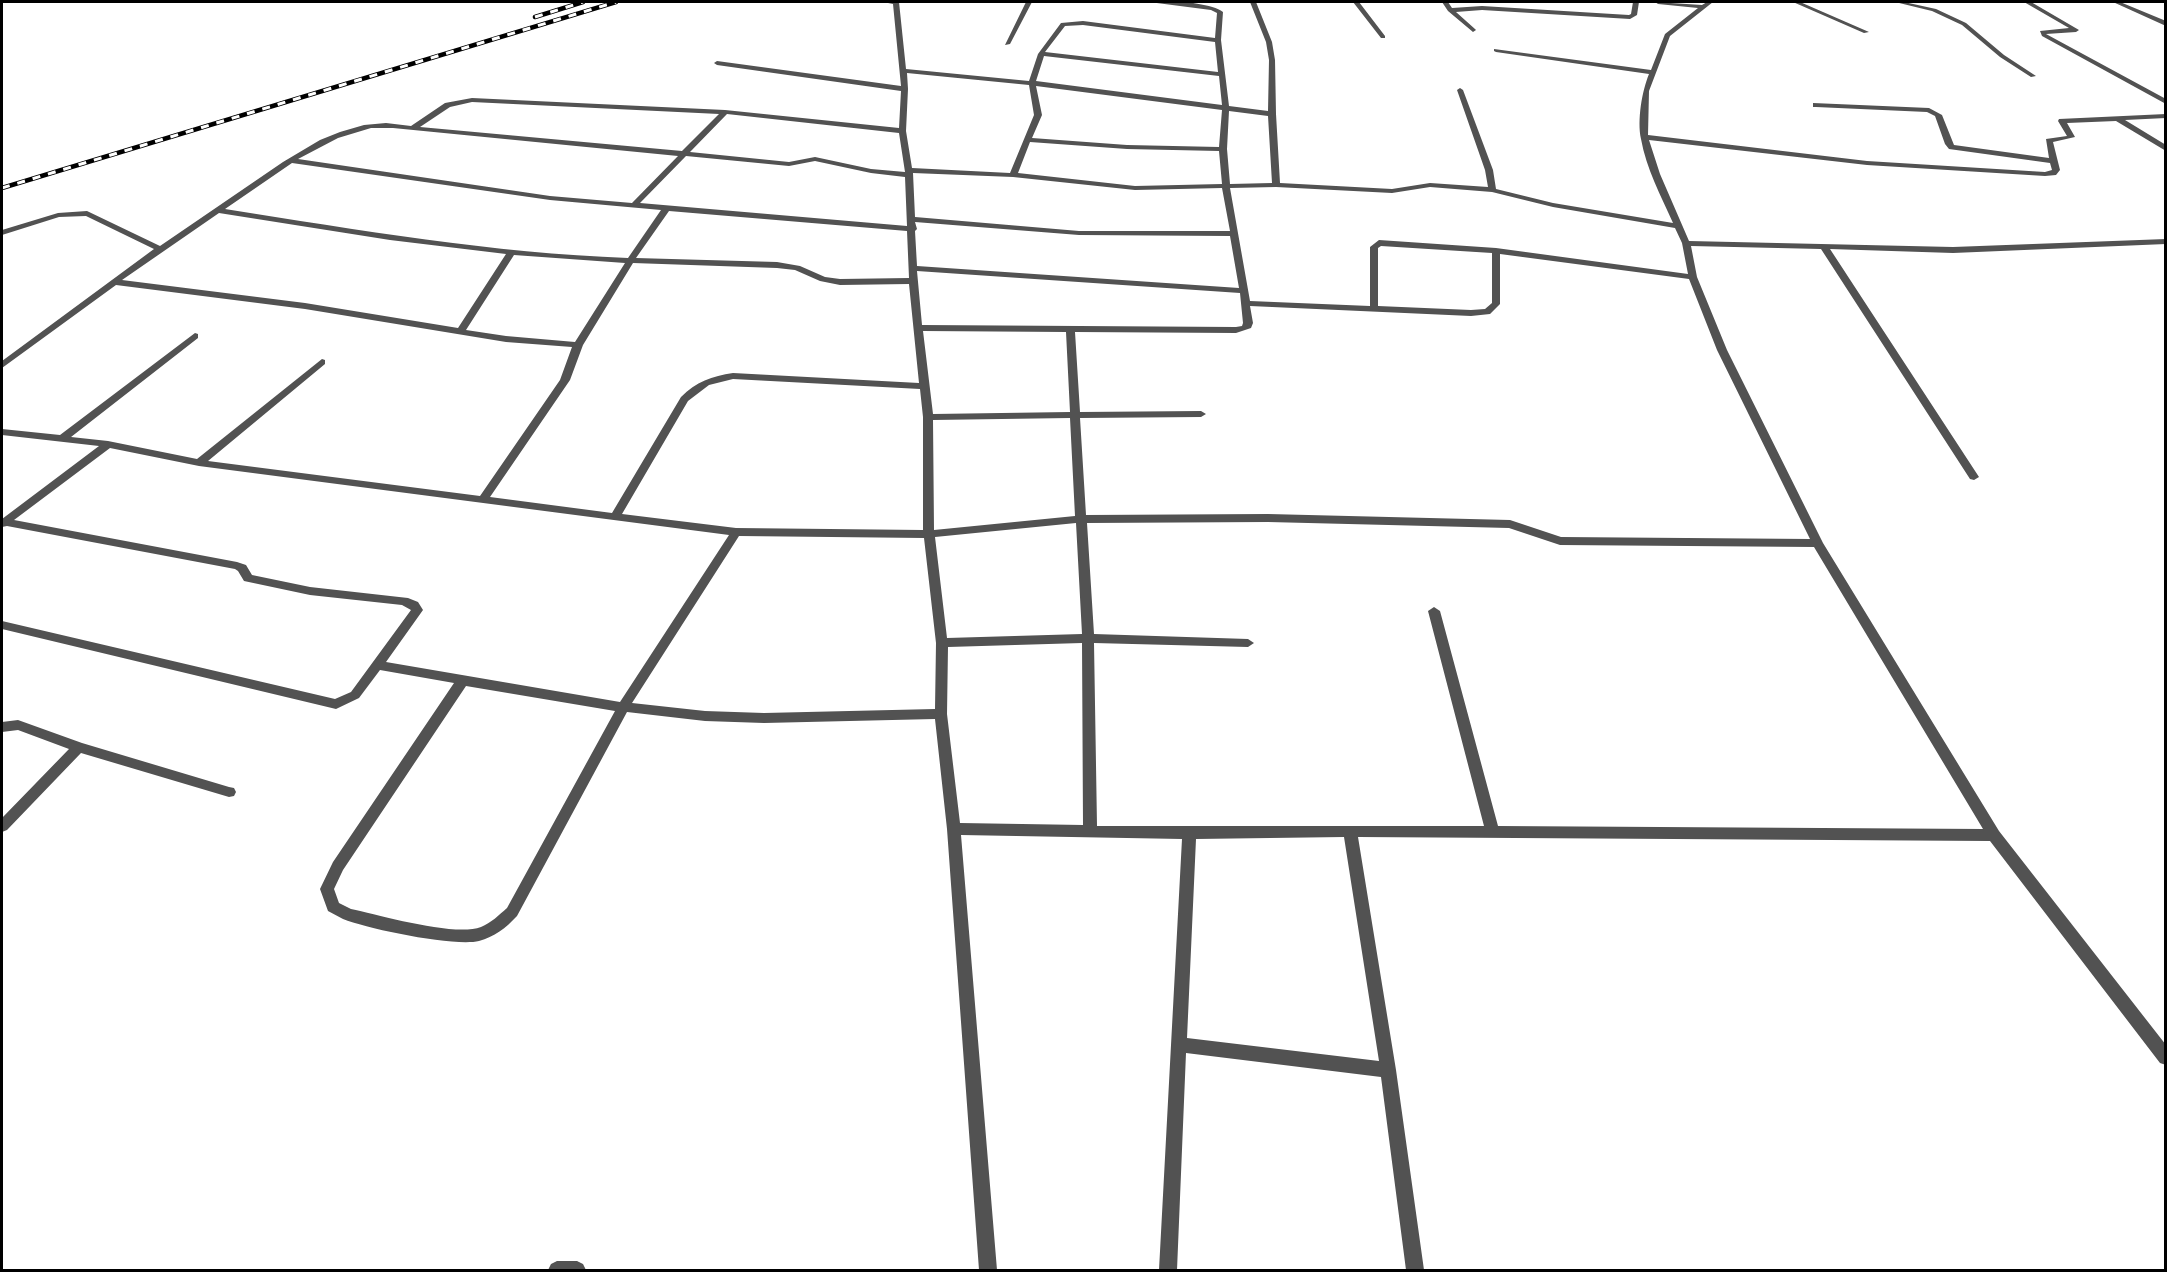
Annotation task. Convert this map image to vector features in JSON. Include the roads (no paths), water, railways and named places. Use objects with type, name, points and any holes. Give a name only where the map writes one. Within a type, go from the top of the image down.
[{"type":"street","points":[[886,2],[896,2],[905,90],[902,131],[909,173],[913,281],[928,417],[942,643],[941,714],[954,829],[988,1270]]},
{"type":"street","points":[[1006,44],[1029,2]]},
{"type":"street","points":[[918,328],[1242,330],[1246,328],[1248,323],[1244,291],[1226,186],[1223,149],[1226,108],[1218,40],[1219,10],[1152,2]]},
{"type":"street","points":[[1253,2],[1269,42],[1272,60],[1276,185]]},
{"type":"street","points":[[1356,2],[1383,37]]},
{"type":"street","points":[[1445,2],[1450,10],[1473,30]]},
{"type":"street","points":[[1450,10],[1482,8],[1630,17],[1634,15],[1636,2]]},
{"type":"street","points":[[1658,2],[1706,4]]},
{"type":"street","points":[[1796,2],[1866,32]]},
{"type":"street","points":[[1898,2],[1934,10],[1964,24],[1995,50],[2032,76]]},
{"type":"street","points":[[2027,2],[2076,30],[2042,32],[2044,35],[2166,102]]},
{"type":"street","points":[[2116,2],[2166,24]]},
{"type":"street","points":[[1706,4],[1667,35],[1646,91],[1644,137],[1656,174],[1686,243],[1693,277],[1722,350],[1817,543],[1994,835],[2166,1059]]},
{"type":"street","points":[[1013,175],[1038,115],[1032,83],[1041,54],[1059,27],[1071,22],[1218,40]]},
{"type":"street","points":[[1496,50],[1653,72]]},
{"type":"street","points":[[1041,54],[1221,74]]},
{"type":"street","points":[[717,63],[905,90]]},
{"type":"street","points":[[903,71],[1032,83],[1272,114]]},
{"type":"street","points":[[1460,90],[1489,170],[1492,190]]},
{"type":"street","points":[[413,128],[448,105],[472,100],[725,112],[902,131]]},
{"type":"street","points":[[1816,105],[1929,110],[1938,115],[1952,147],[2055,161]]},
{"type":"street","points":[[633,206],[725,112]]},
{"type":"street","points":[[1644,137],[1940,169],[2053,173],[2056,170],[2055,161],[2049,141],[2072,137],[2062,121],[2166,116]]},
{"type":"street","points":[[2117,118],[2166,149]]},
{"type":"street","points":[[2,365],[160,249],[316,145],[356,128],[379,125],[534,142],[686,153],[789,164],[815,159],[871,171],[1013,175],[1136,188],[1276,185],[1392,190],[1430,185],[1492,190],[1553,206],[1679,226]]},
{"type":"street","points":[[1028,140],[1127,147],[1223,149]]},
{"type":"street","points":[[293,161],[425,181],[666,209],[1079,233],[1235,234]]},
{"type":"street","points":[[483,499],[565,380],[578,345],[630,261],[666,209]]},
{"type":"street","points":[[217,210],[413,241],[512,252],[630,261],[777,265],[797,268],[823,279],[840,282],[913,281]]},
{"type":"street","points":[[2,232],[58,214],[87,213],[160,249]]},
{"type":"street","points":[[1686,243],[1953,250],[2166,241]]},
{"type":"street","points":[[1374,307],[1375,244],[1388,242],[1496,251],[1693,277]]},
{"type":"street","points":[[1824,247],[1974,477]]},
{"type":"street","points":[[1245,303],[1487,312],[1496,304],[1496,251]]},
{"type":"street","points":[[461,331],[512,252]]},
{"type":"street","points":[[912,268],[1244,291]]},
{"type":"street","points":[[114,282],[305,306],[461,331],[578,345]]},
{"type":"street","points":[[1070,328],[1088,638],[1090,832]]},
{"type":"street","points":[[62,439],[195,336]]},
{"type":"street","points":[[199,463],[322,362]]},
{"type":"street","points":[[616,515],[684,399],[696,386],[711,379],[733,376],[924,386]]},
{"type":"street","points":[[928,417],[1075,413],[1202,414]]},
{"type":"street","points":[[2,432],[108,444],[199,463],[736,532],[935,533],[1081,519],[1268,518],[1510,525],[1560,541],[1817,543]]},
{"type":"street","points":[[4,524],[108,444]]},
{"type":"street","points":[[2,625],[115,650],[328,704],[336,704],[355,695],[413,619],[417,610],[414,605],[404,601],[310,591],[254,581],[248,578],[242,568],[237,566],[4,524]]},
{"type":"street","points":[[463,680],[338,866],[327,889],[333,907],[348,915],[448,935],[475,936],[496,928],[512,912],[624,705],[736,532]]},
{"type":"street","points":[[1434,611],[1492,831]]},
{"type":"street","points":[[942,643],[1088,638],[1248,643]]},
{"type":"street","points":[[378,665],[559,697],[705,716],[752,718],[941,714]]},
{"type":"street","points":[[2,727],[18,725],[79,747],[229,792]]},
{"type":"street","points":[[2,826],[79,747]]},
{"type":"street","points":[[954,829],[1189,833],[1492,831],[1994,835]]},
{"type":"street","points":[[1350,831],[1388,1070],[1415,1270]]},
{"type":"street","points":[[1168,1270],[1189,833]]},
{"type":"street","points":[[1180,1045],[1388,1070]]},
{"type":"street","points":[[557,1270],[577,1270]]},
{"type":"railway","points":[[535,17],[583,2]]},
{"type":"railway","points":[[2,188],[616,2]]}]
